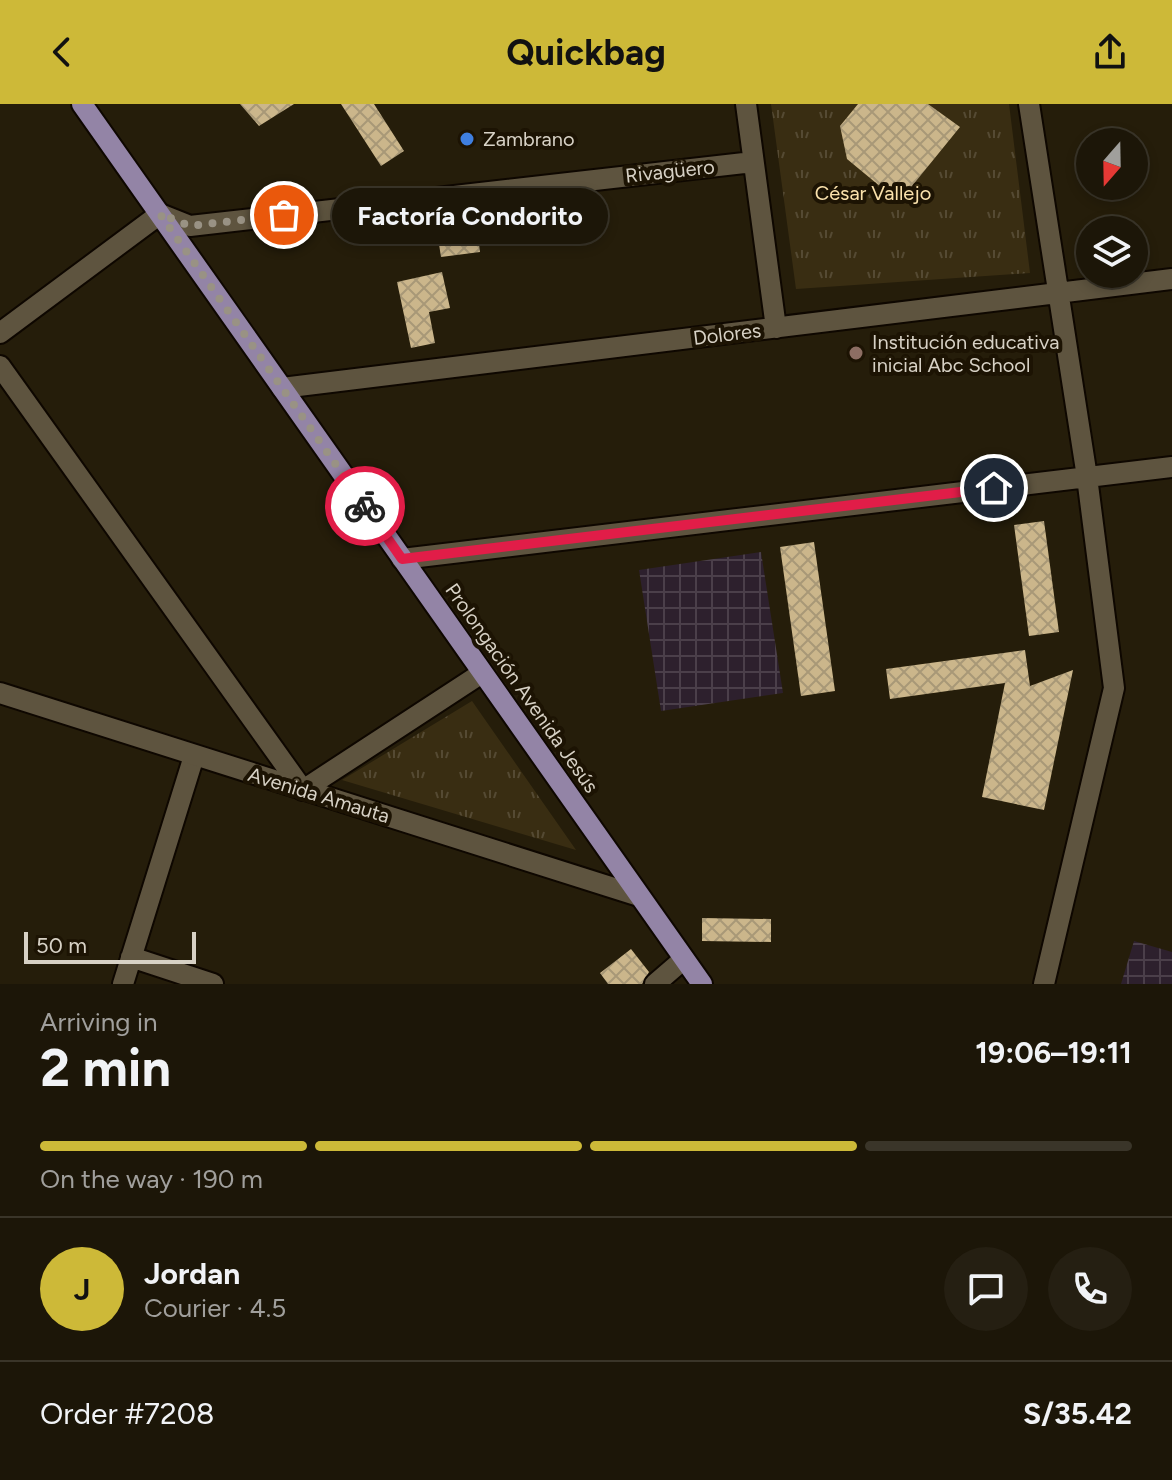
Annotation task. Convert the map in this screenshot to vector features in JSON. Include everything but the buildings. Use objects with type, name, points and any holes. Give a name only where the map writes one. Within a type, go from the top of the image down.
[{"type":"main road","name":"Prolongación Avenida Jesús","points":[[82,104],[702,984]]},
{"type":"street","points":[[746,104],[776,328]]},
{"type":"street","points":[[1029,104],[1087,477],[1114,688],[1044,984]]},
{"type":"street","name":"Rivagüero","points":[[160,214],[190,226],[753,162]]},
{"type":"street","points":[[0,333],[160,214]]},
{"type":"street","name":"Dolores","points":[[282,388],[1172,279]]},
{"type":"street","points":[[0,366],[303,790],[482,673]]},
{"type":"street","points":[[402,559],[1172,467]]},
{"type":"street","name":"Avenida Amauta","points":[[0,695],[639,896]]},
{"type":"street","points":[[123,984],[194,756]]},
{"type":"street","points":[[131,957],[213,984]]},
{"type":"street","points":[[655,984],[684,959]]},
{"type":"shaded area","points":[[761,552],[783,693],[661,711],[639,570]]},
{"type":"shaded area","points":[[1134,941],[1172,952],[1172,984],[1121,984]]},
{"type":"green space","name":"César Vallejo","points":[[771,104],[1009,104],[1030,273],[796,289]]},
{"type":"green space","points":[[472,701],[576,850],[342,780]]},
{"type":"way so far","points":[[284,215],[190,226],[160,214],[365,506]]},
{"type":"place","name":"Zambrano","points":[[467,139]]},
{"type":"place","name":"Factoría Condorito","points":[[284,215]]},
{"type":"place","name":"Institución educativa inicial Abc School","points":[[856,353]]},
{"type":"route","points":[[365,506],[402,559],[994,488]]}]
